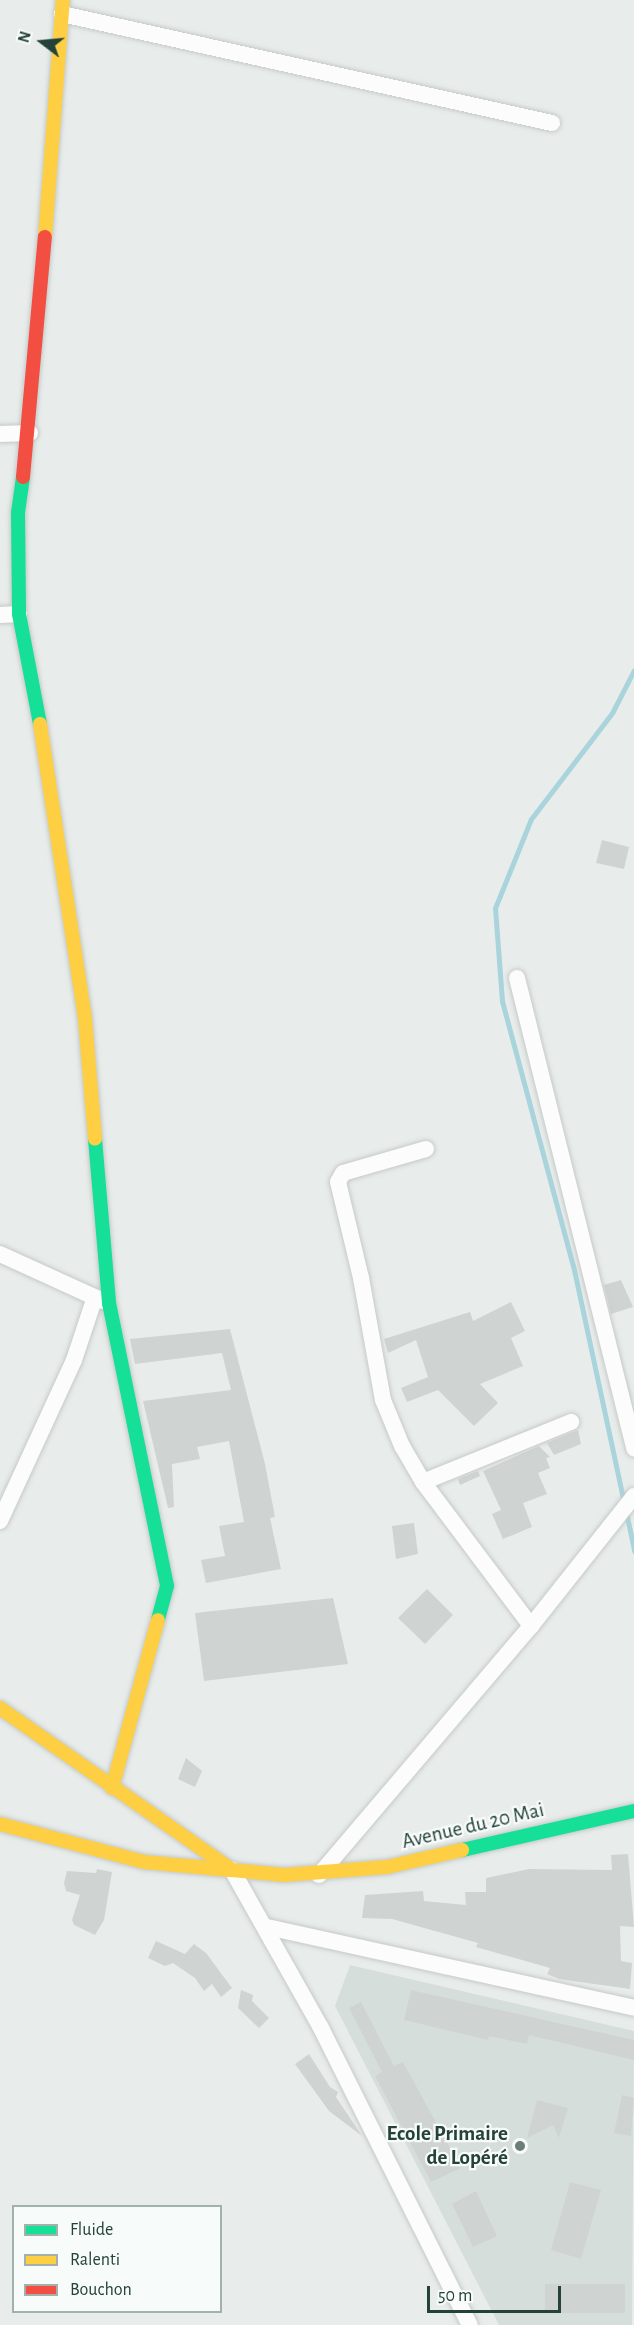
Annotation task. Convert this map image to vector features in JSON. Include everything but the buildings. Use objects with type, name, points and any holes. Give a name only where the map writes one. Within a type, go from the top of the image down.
[{"type":"street","points":[[112,1788],[167,1586],[102,1300],[86,1019],[47,760],[19,614],[18,514],[30,433],[62,7],[552,123]]},
{"type":"street","points":[[0,434],[30,433]]},
{"type":"street","points":[[0,615],[19,614]]},
{"type":"street","points":[[517,978],[634,1449]]},
{"type":"street","points":[[426,1149],[343,1173],[338,1193],[361,1278],[383,1400],[402,1446],[423,1482],[531,1626]]},
{"type":"street","points":[[0,1254],[102,1300]]},
{"type":"street","points":[[0,1521],[102,1300]]},
{"type":"street","points":[[423,1482],[571,1422]]},
{"type":"street","points":[[319,1875],[531,1626],[615,1515],[634,1496]]},
{"type":"street","points":[[0,1708],[232,1870],[267,1927],[470,2325]]},
{"type":"street","name":"Avenue du 20 Mai","points":[[0,1824],[113,1856],[232,1870],[319,1875],[387,1867],[634,1811]]},
{"type":"street","points":[[267,1927],[634,2008]]},
{"type":"shaded area","name":"Ecole Primaire de Lopéré","points":[[350,1965],[634,2031],[632,2325],[499,2325],[335,2006]]},
{"type":"waterway","points":[[624,1503],[573,1266],[502,1001],[495,908],[531,819],[612,713],[634,670]]},
{"type":"waterway","points":[[626,1512],[634,1551]]},
{"type":"traffic: fast","points":[[23,477],[18,514],[19,614],[40,724]]},
{"type":"traffic: fast","points":[[95,1139],[109,1303],[167,1586],[158,1620]]},
{"type":"traffic: fast","points":[[462,1850],[634,1811]]},
{"type":"traffic: slow","points":[[45,237],[63,0]]},
{"type":"traffic: slow","points":[[40,724],[85,1019],[95,1139]]},
{"type":"traffic: slow","points":[[112,1788],[158,1620]]},
{"type":"traffic: slow","points":[[0,1708],[232,1870],[284,1875],[387,1867],[462,1850]]},
{"type":"traffic: slow","points":[[0,1824],[144,1862],[230,1870]]},
{"type":"traffic: jam","points":[[23,477],[45,237]]},
{"type":"place","name":"Ecole Primaire de Lopéré","points":[[520,2146]]}]
